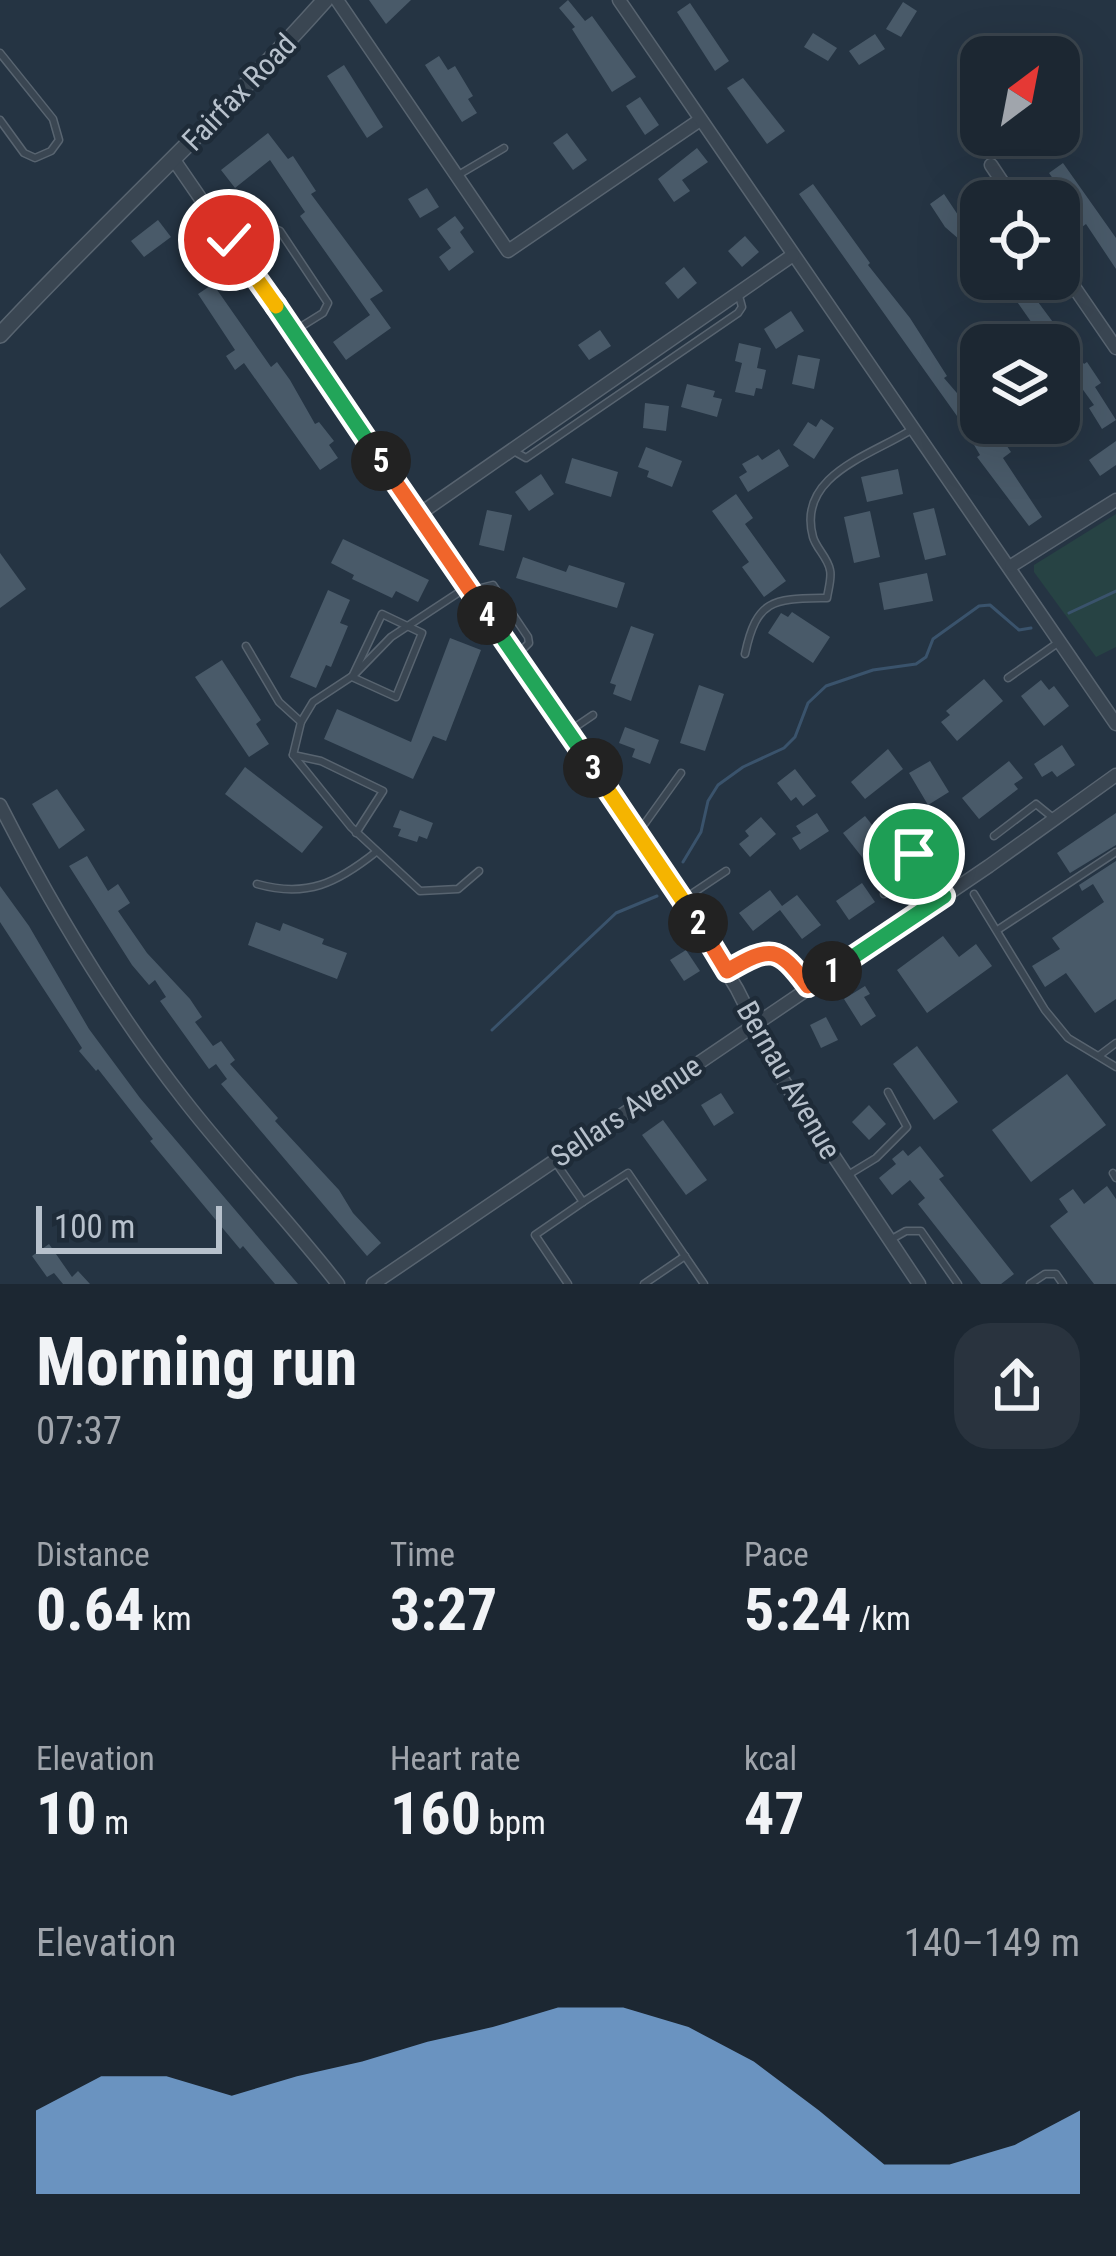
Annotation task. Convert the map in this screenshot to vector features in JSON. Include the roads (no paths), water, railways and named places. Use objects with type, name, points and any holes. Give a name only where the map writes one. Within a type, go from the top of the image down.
[{"type":"street","name":"Fairfax Road","points":[[0,335],[69,260],[249,86],[325,0]]},
{"type":"street","points":[[337,0],[508,251],[700,121]]},
{"type":"street","points":[[619,0],[1116,724]]},
{"type":"street","name":"Bernau Avenue","points":[[174,160],[683,899],[727,971],[783,1080],[919,1284]]},
{"type":"street","points":[[991,165],[1001,180]]},
{"type":"street","points":[[418,515],[793,255]]},
{"type":"street","points":[[1080,296],[1116,348]]},
{"type":"street","points":[[1011,566],[1116,500]]},
{"type":"street","name":"Sellars Avenue","points":[[373,1284],[1116,775]]},
{"type":"street","points":[[0,806],[39,881],[136,1036],[338,1284]]},
{"type":"lane","points":[[0,53],[53,119],[59,140],[51,151],[35,158],[24,153],[0,120]]},
{"type":"lane","points":[[457,176],[504,148]]},
{"type":"lane","points":[[229,240],[268,224],[280,231],[328,303],[323,313],[294,331]]},
{"type":"lane","points":[[512,450],[526,458],[738,313],[742,307],[738,292]]},
{"type":"lane","points":[[626,371],[634,384]]},
{"type":"lane","points":[[745,653],[752,624],[765,608],[788,598],[827,598],[830,570],[813,538],[811,515],[816,496],[836,470],[914,428]]},
{"type":"lane","points":[[293,755],[301,722],[313,702],[352,677],[391,637],[469,589],[493,584],[529,643],[516,657]]},
{"type":"lane","points":[[382,614],[422,633],[396,697],[352,677],[382,614]]},
{"type":"lane","points":[[1007,677],[1061,641]]},
{"type":"lane","points":[[246,646],[280,702],[301,722]]},
{"type":"lane","points":[[568,732],[593,716]]},
{"type":"lane","points":[[293,755],[356,832],[421,891],[458,889],[479,871]]},
{"type":"lane","points":[[293,755],[320,761],[383,791],[356,832]]},
{"type":"lane","points":[[638,833],[681,772]]},
{"type":"lane","points":[[994,836],[1036,804],[1055,819]]},
{"type":"lane","points":[[257,884],[285,892],[341,880],[376,852]]},
{"type":"lane","points":[[999,929],[1116,852]]},
{"type":"lane","points":[[914,854],[944,896]]},
{"type":"lane","points":[[884,894],[923,866]]},
{"type":"lane","points":[[683,899],[726,872]]},
{"type":"lane","points":[[974,894],[1045,1010],[1068,1038],[1116,1067]]},
{"type":"lane","points":[[727,971],[757,953],[776,952],[787,958],[808,986]]},
{"type":"lane","points":[[1098,1056],[1116,1043]]},
{"type":"lane","points":[[845,1177],[876,1158],[907,1127],[888,1092]]},
{"type":"lane","points":[[554,1160],[583,1202]]},
{"type":"lane","points":[[568,1284],[535,1234],[628,1173],[704,1284]]},
{"type":"lane","points":[[889,1241],[906,1231],[921,1231],[958,1284]]},
{"type":"lane","points":[[644,1284],[685,1256]]},
{"type":"lane","points":[[1030,1284],[1045,1274],[1056,1274],[1063,1284]]},
{"type":"waterway","points":[[1069,613],[1116,591]]},
{"type":"waterway","points":[[683,862],[701,832],[708,801],[718,785],[784,748],[795,737],[808,703],[826,686],[873,670],[916,664],[926,657],[933,639],[979,606],[990,605],[1019,630],[1031,628]]},
{"type":"waterway","points":[[492,1030],[616,913],[657,896]]}]
